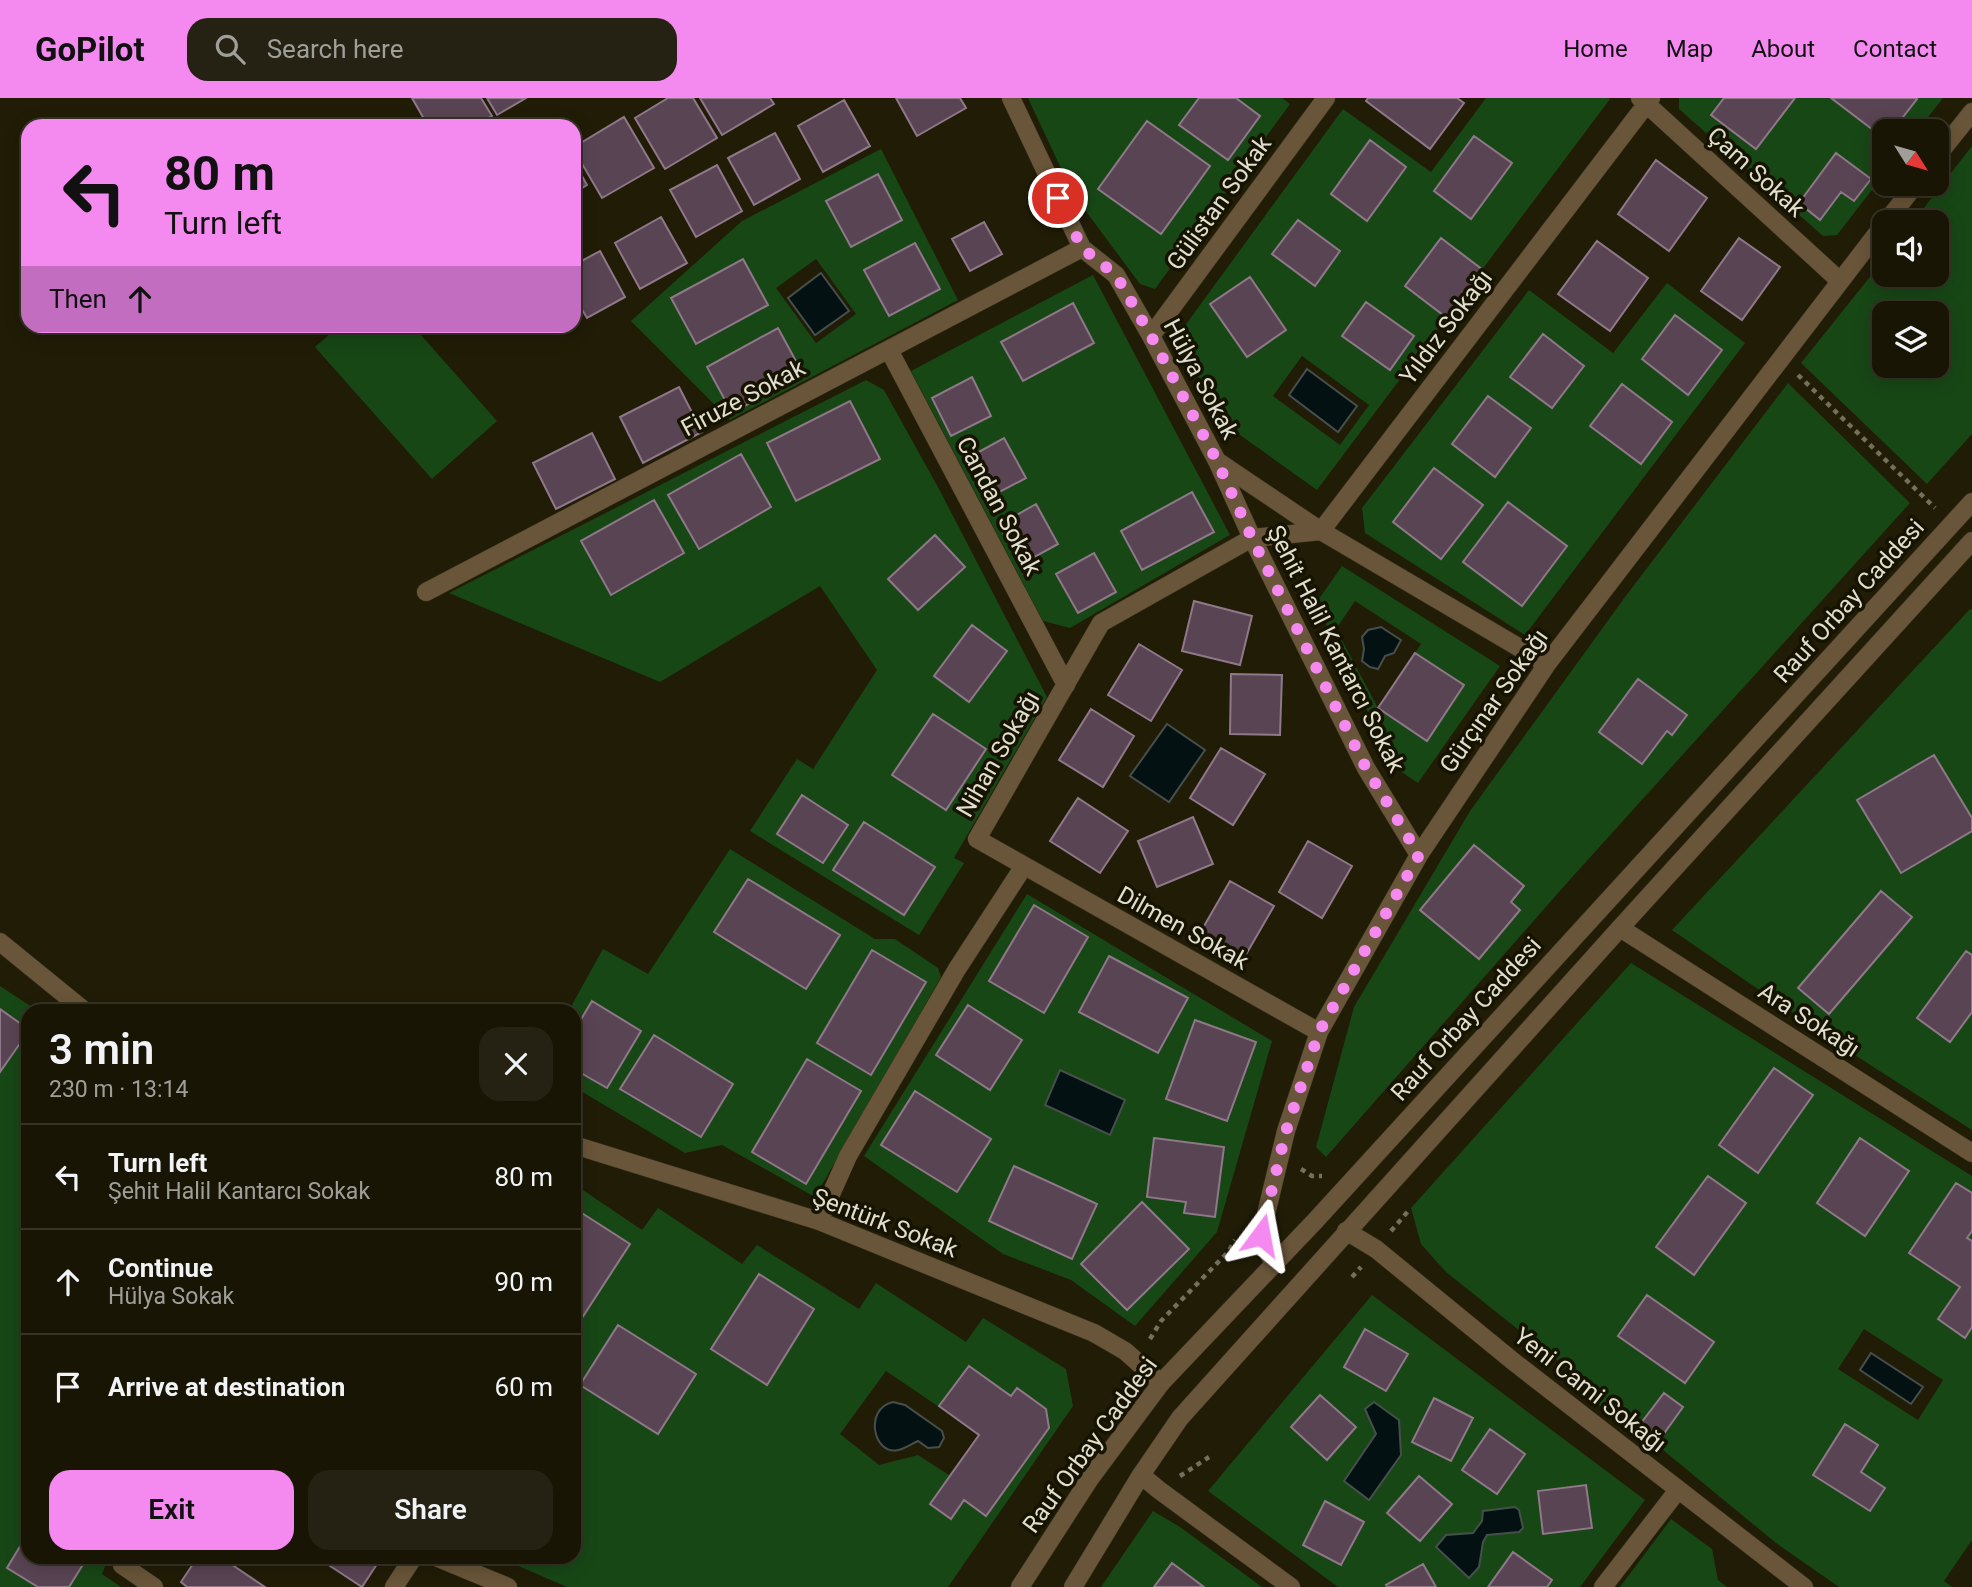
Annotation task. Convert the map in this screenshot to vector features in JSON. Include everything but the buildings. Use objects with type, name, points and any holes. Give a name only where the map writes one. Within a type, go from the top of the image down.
[{"type":"street","name":"Hülya Sokak","points":[[1011,98],[1082,248],[1116,275],[1217,461],[1321,531],[1547,664]]},
{"type":"street","name":"Gülistan Sokak","points":[[1151,336],[1326,98]]},
{"type":"street","name":"Çam Sokak","points":[[1646,100],[1840,281]]},
{"type":"street","name":"Yıldız Sokağı","points":[[1321,531],[1646,100]]},
{"type":"street","points":[[1950,140],[1972,112]]},
{"type":"street","name":"Gürçınar Sokağı","points":[[1895,210],[1906,196]]},
{"type":"street","name":"Gürçınar Sokağı","points":[[1274,1265],[1261,1235],[1286,1131],[1319,1032],[1419,855],[1547,664],[1872,240]]},
{"type":"street","name":"Firuze Sokak","points":[[426,592],[1082,248]]},
{"type":"street","name":"Candan Sokak","points":[[889,350],[1066,685]]},
{"type":"street","name":"Şehit Halil Kantarcı Sokak","points":[[1217,461],[1252,538],[1366,768],[1419,855]]},
{"type":"street","name":"Rauf Orbay Caddesi","points":[[1020,1587],[1088,1480],[1161,1383],[1274,1265],[1972,502]]},
{"type":"street","points":[[1252,538],[1321,531]]},
{"type":"street","name":"Nihan Sokağı","points":[[1024,866],[977,839],[1101,623],[1252,538]]},
{"type":"street","name":"Rauf Orbay Caddesi","points":[[1073,1587],[1141,1475],[1180,1418],[1346,1231],[1972,541]]},
{"type":"street","points":[[819,1221],[849,1156],[869,1121],[957,969],[1024,866]]},
{"type":"street","name":"Dilmen Sokak","points":[[1024,866],[1319,1032]]},
{"type":"street","name":"Ara Sokağı","points":[[1620,928],[1972,1153]]},
{"type":"street","points":[[0,942],[76,1004]]},
{"type":"street","name":"Şentürk Sokak","points":[[581,1147],[819,1221],[1094,1333],[1125,1351],[1161,1383]]},
{"type":"street","name":"Yeni Cami Sokağı","points":[[1346,1231],[1376,1249],[1514,1362],[1804,1587]]},
{"type":"street","points":[[1141,1475],[1291,1587]]},
{"type":"street","points":[[1602,1587],[1678,1490]]},
{"type":"street","points":[[122,1564],[154,1587]]},
{"type":"street","points":[[394,1587],[409,1564]]},
{"type":"street","points":[[452,1564],[508,1587]]},
{"type":"path","points":[[1780,358],[1938,511]]},
{"type":"path","points":[[1161,1321],[1228,1252],[1240,1229]]},
{"type":"green space","points":[[1028,98],[1282,98],[1290,104],[1155,289],[1140,284],[1073,194]]},
{"type":"green space","points":[[1486,98],[1610,99],[1317,490],[1226,425],[1176,338],[1343,109],[1431,172]],"holes":[[[1302,356],[1369,405],[1340,445],[1273,396]]]},
{"type":"green space","points":[[1679,98],[1943,98],[1926,119],[1872,119],[1872,190],[1837,235],[1823,236],[1679,109]]},
{"type":"green space","points":[[1972,146],[1972,434],[1927,484],[1801,363],[1872,274],[1872,287],[1949,287],[1949,210],[1922,210],[1933,196],[1950,196],[1950,174]]},
{"type":"green space","points":[[881,149],[958,300],[730,420],[631,321],[742,221]],"holes":[[[816,259],[856,314],[816,343],[776,288]]]},
{"type":"green space","points":[[1093,275],[1230,535],[1070,628],[1043,621],[911,371]]},
{"type":"green space","points":[[1667,283],[1745,343],[1525,635],[1365,533],[1362,508],[1529,290],[1613,353]]},
{"type":"green space","points":[[331,333],[419,333],[497,421],[432,479],[315,347]]},
{"type":"green space","points":[[866,380],[884,390],[939,489],[1047,697],[954,858],[964,863],[919,935],[750,831],[797,759],[813,769],[877,670],[820,586],[660,682],[449,593]]},
{"type":"green space","points":[[1788,383],[1910,503],[1566,884],[1326,1157],[1316,1147],[1354,1007],[1470,811],[1625,597]]},
{"type":"green space","points":[[1342,566],[1500,666],[1418,783],[1394,767],[1316,603]],"holes":[[[1355,601],[1421,644],[1378,708],[1336,629]]]},
{"type":"green space","points":[[1970,609],[1972,1130],[1839,1045],[1672,930]]},
{"type":"green space","points":[[730,849],[875,939],[895,939],[938,968],[941,977],[815,1197],[722,1145],[685,1153],[581,1091],[581,1004],[572,1004],[603,949],[648,974]]},
{"type":"green space","points":[[1027,894],[1272,1041],[1217,1232],[1135,1326],[1071,1280],[1003,1254],[864,1156]]},
{"type":"green space","points":[[1631,963],[1972,1176],[1972,1540],[1944,1581],[1952,1587],[1839,1587],[1776,1543],[1663,1450],[1572,1386],[1578,1377],[1446,1272],[1421,1244],[1411,1208]],"holes":[[[1864,1329],[1943,1380],[1918,1420],[1838,1369]]]},
{"type":"green space","points":[[0,986],[27,1004],[21,1004],[21,1564],[106,1564],[102,1574],[121,1587],[0,1587]]},
{"type":"green space","points":[[581,1189],[642,1230],[658,1208],[742,1264],[757,1245],[859,1309],[876,1283],[966,1342],[983,1318],[1066,1369],[1073,1406],[948,1587],[567,1587],[514,1564],[581,1564]],"holes":[[[886,1371],[979,1434],[949,1475],[918,1455],[879,1465],[840,1434]]]},
{"type":"green space","points":[[1372,1295],[1645,1500],[1580,1587],[1338,1587],[1208,1491]]},
{"type":"green space","points":[[1153,1511],[1180,1527],[1262,1587],[1101,1587]]},
{"type":"green space","points":[[1671,1519],[1712,1549],[1718,1580],[1727,1587],[1620,1587]]},
{"type":"shaded area","points":[[821,273],[849,311],[815,335],[788,298]]},
{"type":"shaded area","points":[[1307,369],[1357,406],[1338,432],[1289,395]]},
{"type":"shaded area","points":[[1381,627],[1401,640],[1394,653],[1385,656],[1378,669],[1362,661],[1362,637],[1368,630]]},
{"type":"shaded area","points":[[1167,724],[1205,750],[1169,802],[1130,776]]},
{"type":"shaded area","points":[[1060,1070],[1125,1100],[1110,1135],[1045,1105]]},
{"type":"shaded area","points":[[1871,1353],[1923,1387],[1911,1404],[1860,1370]]},
{"type":"shaded area","points":[[893,1402],[905,1405],[942,1431],[944,1438],[939,1447],[928,1448],[918,1441],[898,1450],[883,1446],[875,1431],[875,1422],[884,1406]]},
{"type":"shaded area","points":[[1374,1402],[1399,1420],[1401,1455],[1369,1500],[1344,1481],[1376,1434],[1365,1409]]},
{"type":"shaded area","points":[[1515,1507],[1519,1510],[1523,1528],[1519,1532],[1487,1535],[1483,1542],[1479,1567],[1469,1578],[1436,1547],[1446,1535],[1473,1533],[1482,1521],[1483,1511]]},
{"type":"route","points":[[1058,198],[1082,248],[1116,275],[1151,336],[1217,461],[1252,538],[1366,768],[1419,855],[1319,1032],[1286,1131],[1261,1235]]}]
